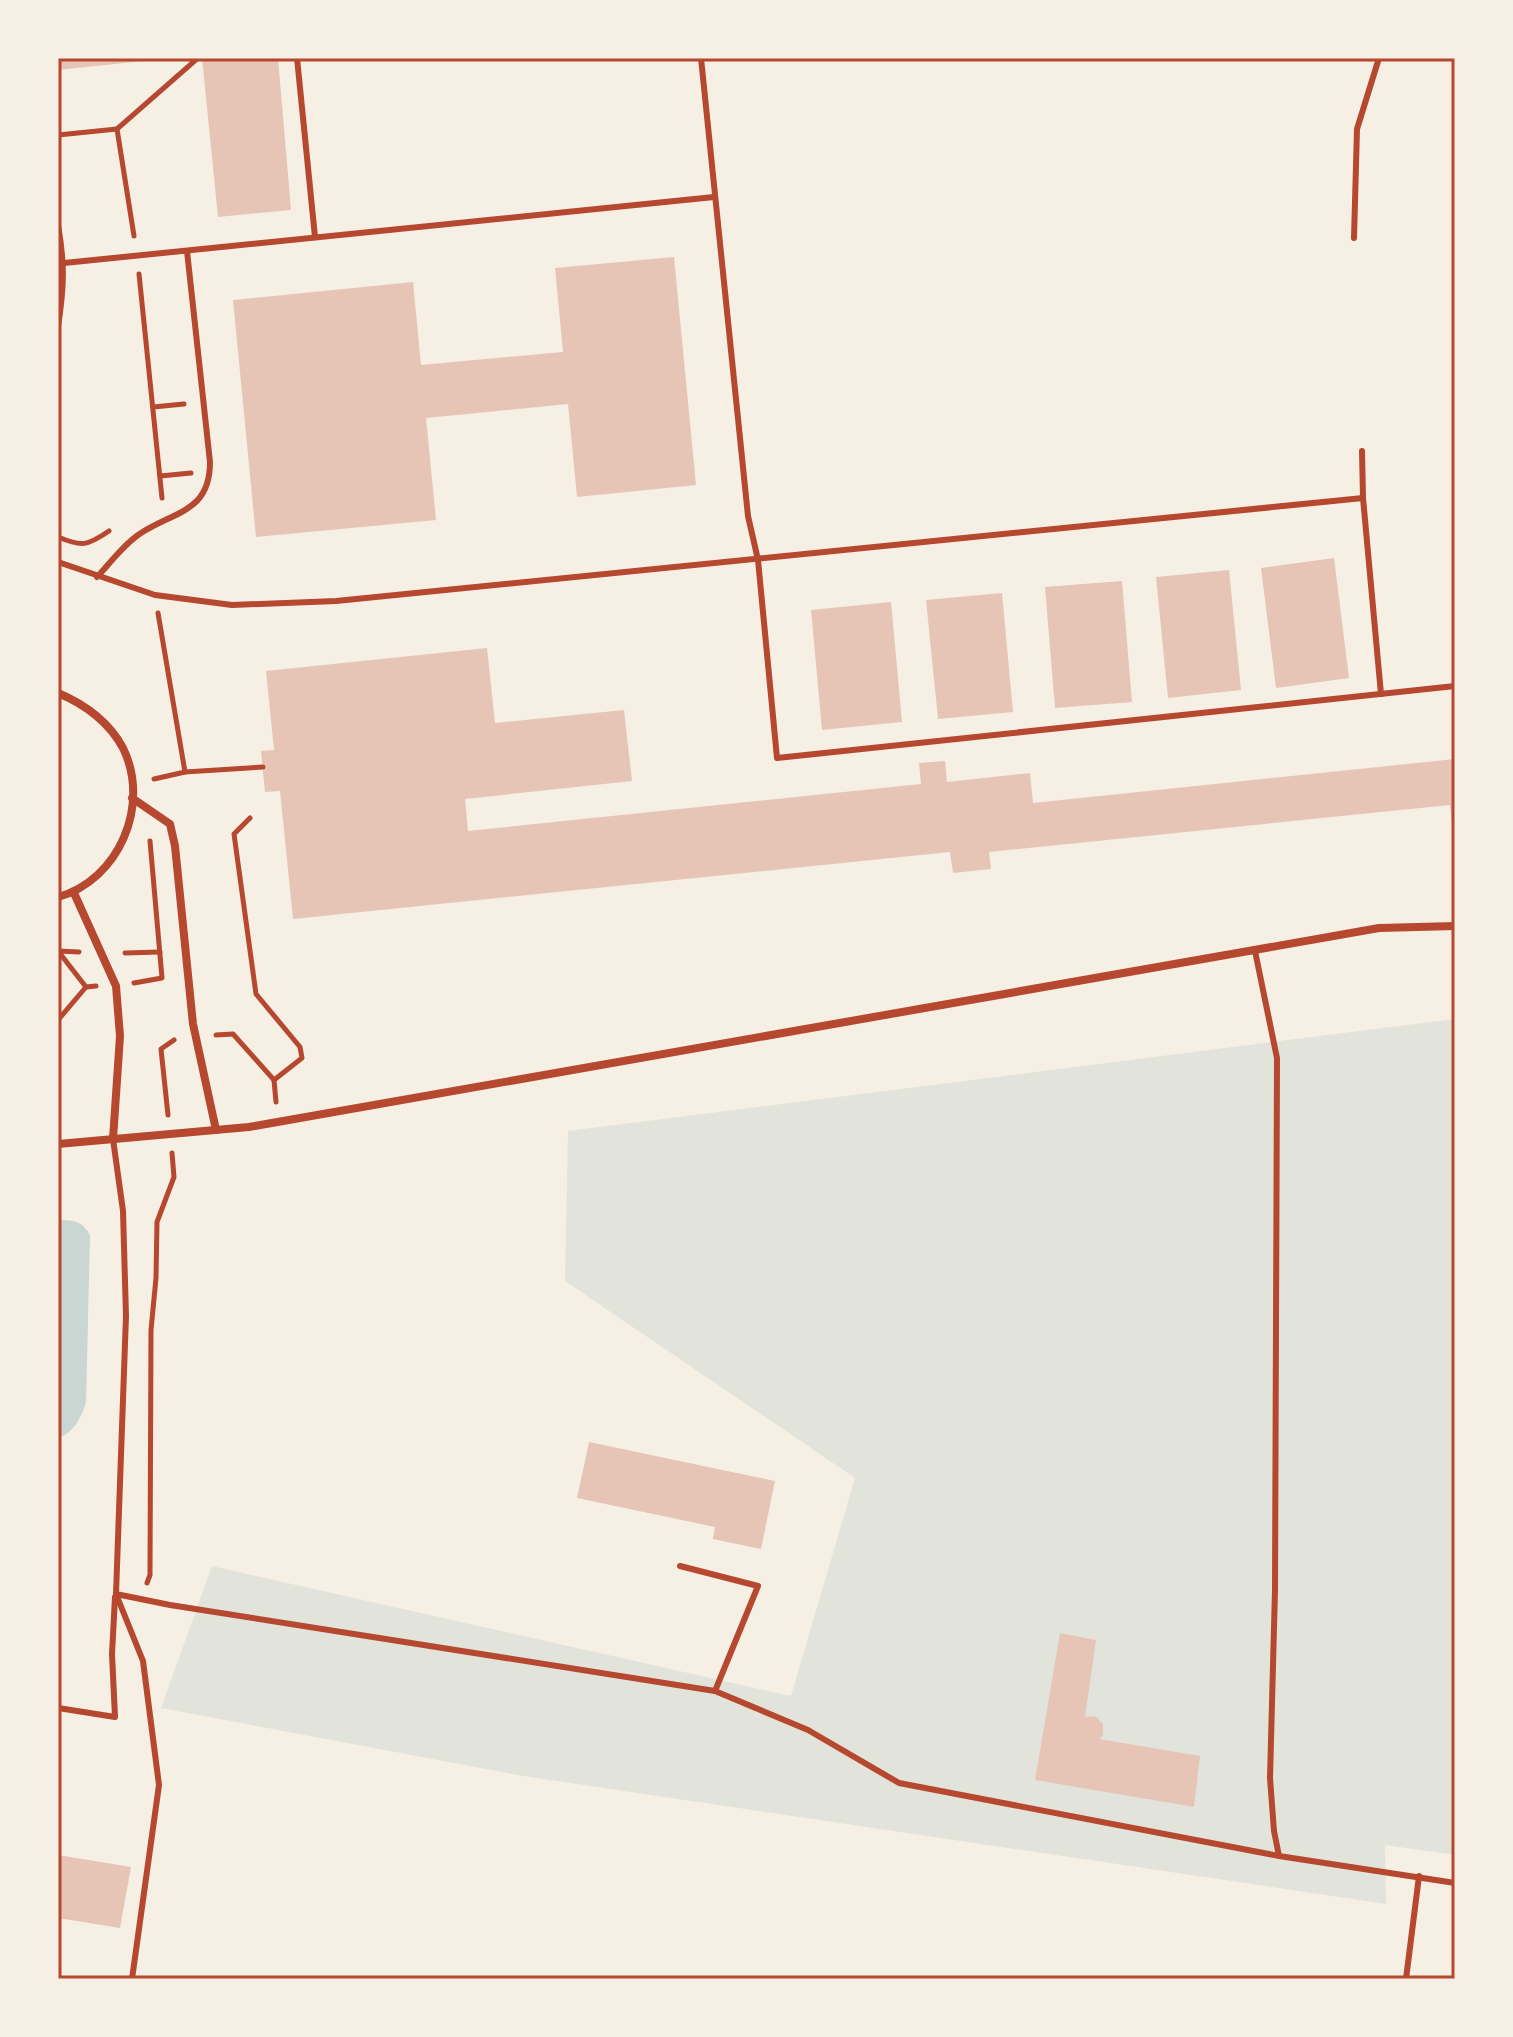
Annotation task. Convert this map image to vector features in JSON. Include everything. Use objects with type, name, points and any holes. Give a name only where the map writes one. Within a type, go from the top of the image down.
[{"type":"street","points":[[58,693],[97,714],[123,747],[133,783],[129,830],[108,866],[74,893],[58,897]]},
{"type":"street","points":[[132,798],[170,824],[175,846],[193,1024],[216,1130]]},
{"type":"street","points":[[74,893],[116,986],[120,1036],[113,1139]]},
{"type":"street","points":[[58,1144],[279,1122],[1379,928],[1455,926]]},
{"type":"lane","points":[[297,58],[315,237]]},
{"type":"lane","points":[[701,58],[748,516],[758,560],[777,758],[1455,686]]},
{"type":"lane","points":[[1354,238],[1357,129],[1379,58]]},
{"type":"lane","points":[[64,263],[714,197]]},
{"type":"lane","points":[[58,225],[64,263],[58,327]]},
{"type":"lane","points":[[97,577],[140,533],[193,506],[205,494],[210,462],[187,251]]},
{"type":"lane","points":[[1362,451],[1363,498],[1381,694]]},
{"type":"lane","points":[[58,562],[155,595],[232,605],[336,601],[1363,498]]},
{"type":"lane","points":[[1255,951],[1277,1058],[1275,1575],[1270,1778],[1279,1856]]},
{"type":"lane","points":[[58,1708],[115,1717],[112,1654],[126,1316],[123,1211],[113,1139]]},
{"type":"lane","points":[[680,1566],[758,1586],[715,1691]]},
{"type":"lane","points":[[116,1594],[715,1691],[808,1730],[899,1783],[1279,1856],[1455,1883]]},
{"type":"lane","points":[[116,1594],[143,1661],[159,1785],[132,1979]]},
{"type":"lane","points":[[1406,1979],[1419,1876]]},
{"type":"path","points":[[58,135],[117,129],[198,58]]},
{"type":"path","points":[[117,129],[137,256],[162,501]]},
{"type":"path","points":[[153,407],[203,402]]},
{"type":"path","points":[[58,537],[78,545],[93,542],[113,528]]},
{"type":"path","points":[[155,595],[185,772]]},
{"type":"path","points":[[133,783],[185,772],[263,767]]},
{"type":"path","points":[[58,1020],[86,987],[116,986],[162,978],[149,848],[163,777]]},
{"type":"path","points":[[250,818],[234,834],[256,994],[300,1047],[302,1058],[274,1080],[279,1122]]},
{"type":"path","points":[[58,951],[86,987]]},
{"type":"path","points":[[142,1599],[150,1575],[151,1330],[157,1222],[174,1177],[170,1134]]},
{"type":"shaded area","points":[[1455,1019],[1455,1855],[1385,1845],[1386,1904],[523,1776],[161,1708],[212,1566],[791,1696],[855,1478],[565,1281],[568,1131]]},
{"type":"shaded area","points":[[58,1220],[77,1222],[90,1235],[86,1403],[76,1424],[58,1439]]},
{"type":"building","points":[[58,58],[153,58],[153,60],[58,70]]},
{"type":"building","points":[[202,58],[278,58],[291,210],[218,217]]},
{"type":"building","points":[[674,257],[696,485],[577,497],[568,404],[426,418],[436,520],[256,537],[233,300],[413,282],[421,365],[563,352],[555,268]]},
{"type":"building","points":[[1334,558],[1349,678],[1276,688],[1261,568]]},
{"type":"building","points":[[1229,570],[1241,690],[1168,698],[1156,577]]},
{"type":"building","points":[[1122,581],[1132,702],[1055,708],[1045,587]]},
{"type":"building","points":[[1002,593],[1013,712],[938,719],[926,600]]},
{"type":"building","points":[[891,602],[902,722],[822,730],[811,610]]},
{"type":"building","points":[[487,648],[495,723],[624,710],[632,781],[465,799],[468,831],[921,784],[919,763],[945,761],[947,782],[1030,773],[1033,803],[1455,759],[1455,824],[1452,824],[1450,805],[989,852],[991,869],[953,873],[950,852],[293,919],[280,791],[265,792],[261,751],[274,750],[266,671]]},
{"type":"building","points":[[589,1442],[775,1481],[761,1549],[713,1539],[715,1527],[577,1498]]},
{"type":"building","points":[[1060,1633],[1096,1640],[1085,1717],[1095,1716],[1103,1724],[1103,1735],[1099,1739],[1200,1756],[1194,1807],[1035,1780]]},
{"type":"building","points":[[58,1855],[131,1867],[120,1928],[58,1918]]}]
